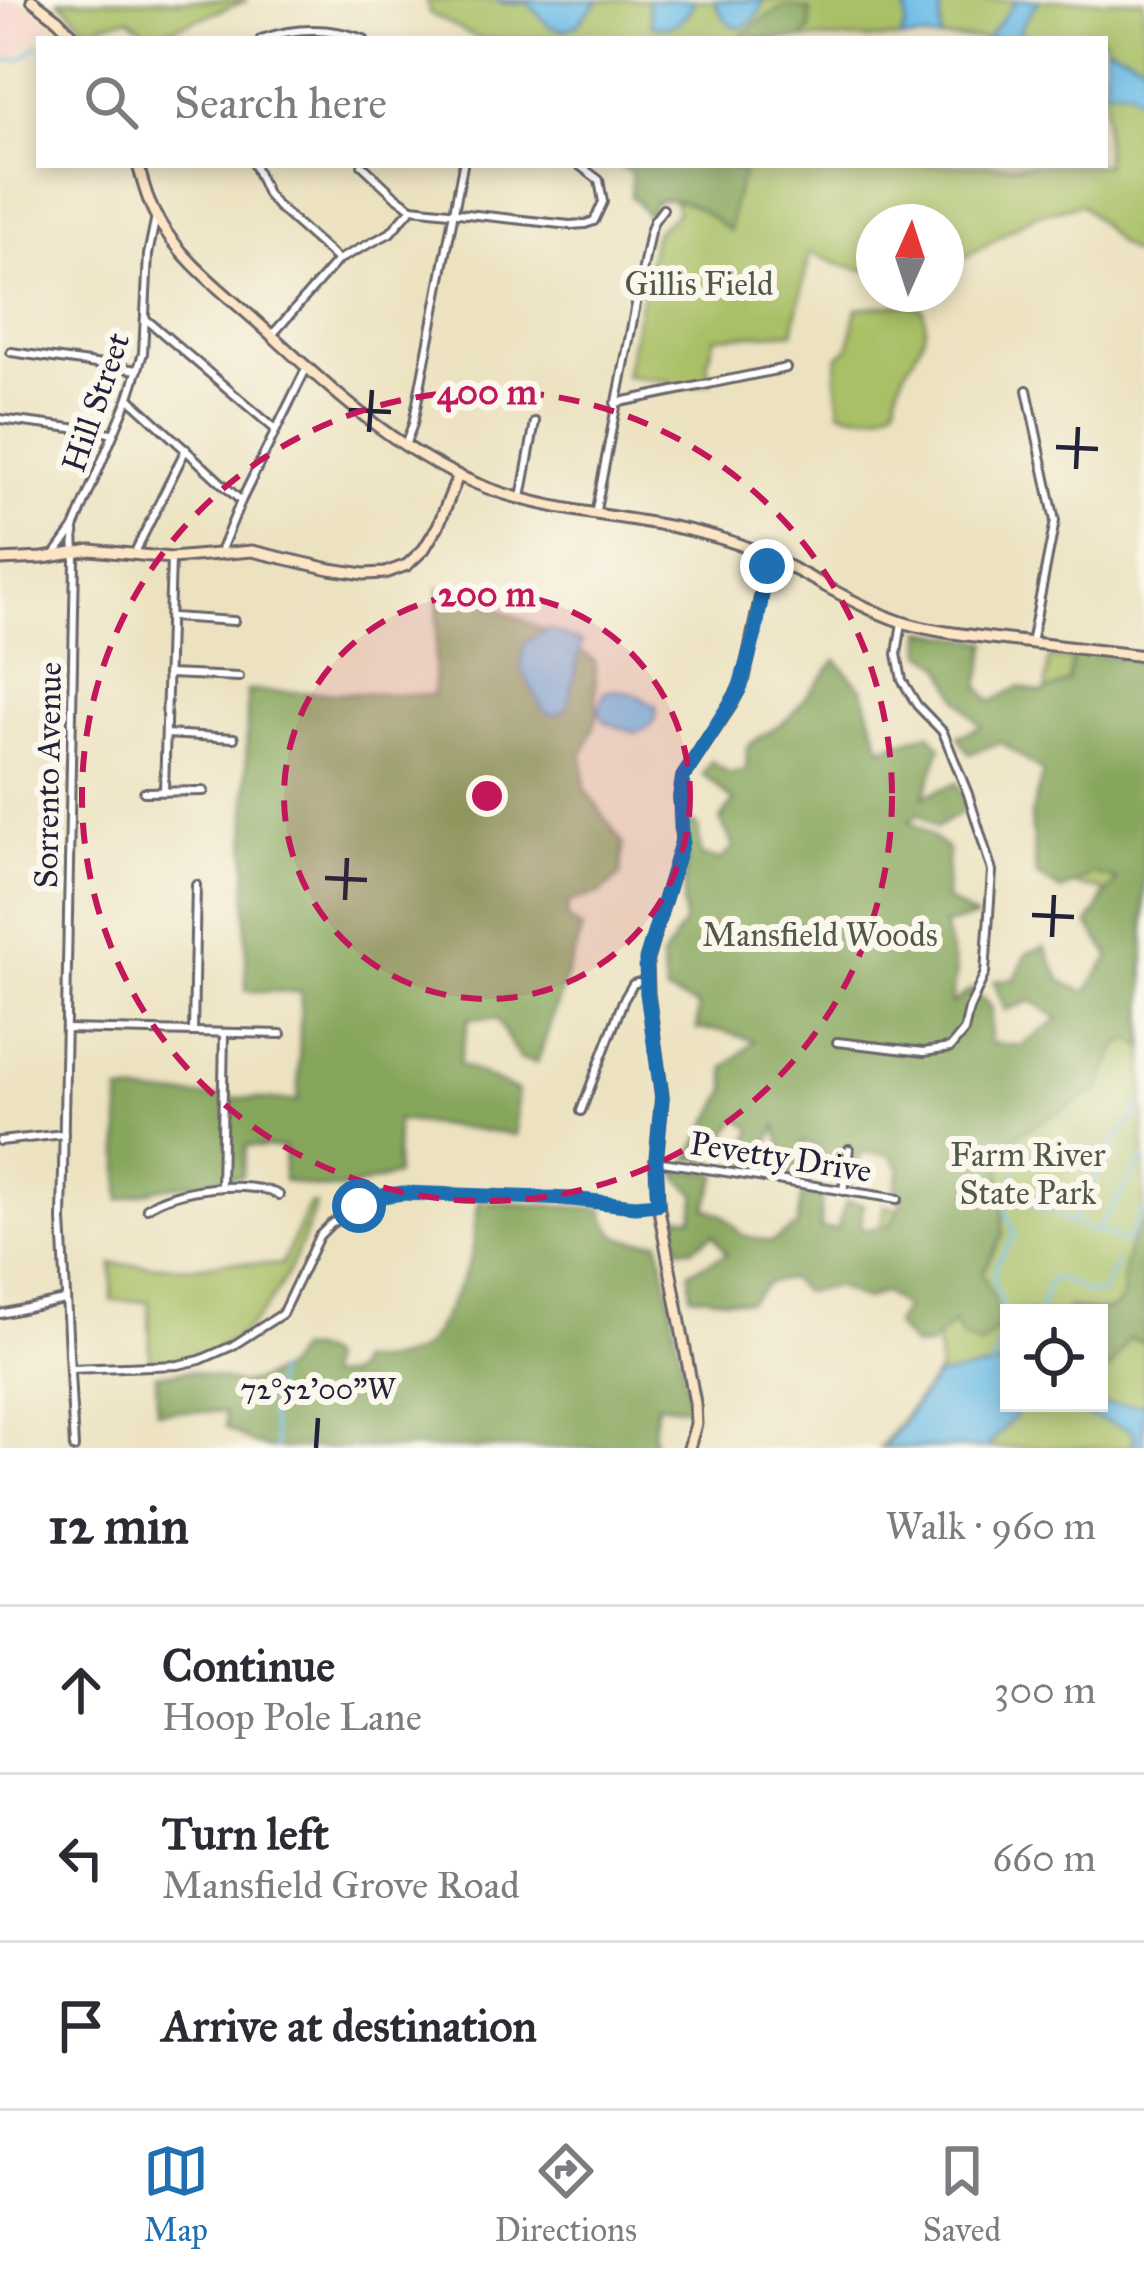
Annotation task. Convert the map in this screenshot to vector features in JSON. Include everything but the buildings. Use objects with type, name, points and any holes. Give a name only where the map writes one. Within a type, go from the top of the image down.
[{"type":"main road","points":[[32,0],[74,36]]},
{"type":"main road","points":[[139,168],[155,216],[183,252],[348,405],[404,446],[458,476],[521,498],[696,532],[769,556],[902,622],[940,631],[1144,656]]},
{"type":"main road","points":[[0,560],[97,550],[171,558],[263,552],[364,574],[394,571],[416,558],[432,538],[458,476]]},
{"type":"main road","points":[[689,1448],[695,1431],[695,1403],[658,1204],[656,1161],[662,1097],[646,980],[650,948],[682,841],[683,777],[739,690],[769,556]]},
{"type":"street","points":[[270,36],[322,34]]},
{"type":"street","points":[[255,168],[277,206],[338,260]]},
{"type":"street","points":[[365,168],[412,208],[570,225],[590,223],[600,213],[603,190],[596,176],[584,168]]},
{"type":"street","points":[[404,446],[413,424],[462,168]]},
{"type":"street","points":[[272,335],[338,260],[390,233],[412,208]]},
{"type":"street","points":[[595,515],[650,232],[663,209]]},
{"type":"street","name":"Hill Street","points":[[53,557],[74,529],[138,370],[155,216]]},
{"type":"street","points":[[147,320],[275,430]]},
{"type":"street","points":[[11,352],[138,370]]},
{"type":"street","points":[[220,552],[307,367]]},
{"type":"street","points":[[615,404],[786,368]]},
{"type":"street","points":[[1027,390],[1054,521],[1031,643]]},
{"type":"street","points":[[129,398],[241,501]]},
{"type":"street","points":[[0,419],[112,433]]},
{"type":"street","points":[[521,498],[535,422]]},
{"type":"street","points":[[134,556],[186,448]]},
{"type":"street","name":"Hill Street","points":[[74,529],[74,553]]},
{"type":"street","name":"Sorrento Avenue","points":[[74,553],[62,1215],[74,1448]]},
{"type":"street","points":[[164,791],[171,558]]},
{"type":"street","points":[[170,617],[234,621]]},
{"type":"street","points":[[837,1042],[924,1052],[950,1048],[964,1031],[987,961],[992,872],[943,732],[916,705],[902,680],[897,654],[902,622]]},
{"type":"street","points":[[167,674],[239,677]]},
{"type":"street","points":[[165,734],[234,738]]},
{"type":"street","points":[[144,792],[204,791]]},
{"type":"street","points":[[193,1032],[196,885]]},
{"type":"street","points":[[581,1111],[628,990],[646,980]]},
{"type":"street","points":[[66,1029],[281,1034]]},
{"type":"street","points":[[221,1187],[224,1033]]},
{"type":"street","points":[[0,1142],[64,1134]]},
{"type":"street","points":[[843,1191],[849,1149]]},
{"type":"street","name":"Pevetty Drive","points":[[656,1161],[898,1199]]},
{"type":"street","points":[[147,1208],[158,1199],[221,1187],[267,1190],[279,1196]]},
{"type":"street","points":[[70,1370],[178,1365],[232,1346],[282,1314],[319,1236],[376,1197],[403,1193],[658,1204]]},
{"type":"street","points":[[0,1314],[64,1300]]},
{"type":"shaded area","points":[[0,0],[17,0],[53,24],[13,58],[0,54]]},
{"type":"green space","points":[[59,0],[248,0],[148,34],[129,18],[90,31]]},
{"type":"green space","name":"Gillis Field","points":[[427,0],[1144,0],[1144,261],[1120,245],[1081,204],[1035,215],[964,258],[964,204],[856,204],[856,268],[810,252],[793,332],[715,337],[707,365],[711,382],[670,390],[669,381],[625,376],[655,232],[677,211],[654,168],[1108,168],[1108,36],[473,36],[429,13]]},
{"type":"green space","points":[[786,6],[810,10],[810,29],[804,36],[742,36]]},
{"type":"green space","points":[[623,168],[732,168],[744,173],[733,203],[730,231],[695,207],[675,200],[655,202],[648,216],[631,196],[632,174]]},
{"type":"green space","points":[[856,312],[923,312],[925,328],[899,384],[896,404],[883,411],[855,414],[840,410],[838,357],[849,347]]},
{"type":"green space","points":[[439,588],[520,618],[595,661],[597,718],[583,755],[585,788],[623,844],[621,875],[601,893],[568,903],[567,918],[582,929],[537,1063],[519,1059],[497,1019],[469,1018],[459,1064],[517,1091],[516,1135],[397,1120],[396,1175],[351,1187],[316,1188],[283,1180],[285,1148],[246,1146],[242,1176],[161,1188],[120,1200],[120,1093],[298,1101],[301,992],[246,991],[247,691],[433,695]]},
{"type":"green space","name":"Mansfield Woods","points":[[923,631],[988,642],[979,686],[991,702],[1019,687],[1043,693],[1068,681],[1074,652],[1144,662],[1144,1048],[1131,1039],[1118,1046],[1099,1090],[1017,1135],[1000,1165],[1003,1235],[982,1273],[1000,1326],[980,1346],[962,1337],[954,1322],[929,1347],[913,1346],[894,1325],[905,1308],[883,1292],[864,1300],[836,1287],[803,1292],[789,1279],[770,1282],[748,1302],[691,1295],[689,1272],[726,1254],[713,1234],[692,1249],[679,1248],[670,1216],[692,1218],[697,1195],[676,1170],[718,1174],[706,1208],[722,1214],[742,1235],[771,1242],[797,1226],[801,1196],[821,1196],[821,1229],[837,1229],[846,1201],[863,1204],[861,1230],[891,1225],[901,1205],[895,1188],[900,1169],[891,1155],[862,1152],[850,1185],[824,1180],[821,1148],[804,1142],[798,1171],[790,1178],[776,1126],[759,1167],[743,1166],[752,1128],[738,1118],[711,1160],[689,1159],[727,1090],[725,1068],[754,1041],[697,1029],[698,1006],[666,993],[661,960],[684,923],[689,822],[698,826],[701,856],[721,860],[734,846],[720,820],[734,801],[703,774],[711,761],[730,774],[746,770],[747,746],[788,719],[836,660],[863,690],[881,748],[929,733],[941,747],[924,796],[957,783],[967,809],[936,828],[919,814],[910,821],[948,849],[946,900],[976,918],[944,925],[956,972],[951,1004],[972,989],[991,1007],[990,1043],[1021,1046],[1059,1019],[1032,1001],[1005,1010],[994,981],[1015,979],[1027,953],[1045,947],[1061,981],[1086,992],[1110,956],[1088,924],[1117,880],[1093,874],[1061,891],[1036,875],[1031,816],[1043,772],[1001,742],[969,754],[958,736],[981,727],[959,700],[941,664],[923,653]]},
{"type":"green space","name":"Farm River State Park","points":[[1049,658],[1144,669],[1144,1424],[1129,1448],[879,1448],[939,1372],[933,1330],[876,1256],[884,1206],[909,1211],[907,1154],[1014,1059],[1112,987],[1119,958],[1094,921],[1105,891],[1063,883],[1056,814],[1039,749]]},
{"type":"green space","points":[[479,1202],[603,1209],[611,1229],[622,1238],[659,1241],[690,1408],[657,1404],[655,1448],[268,1448],[226,1428],[225,1412],[157,1411],[156,1374],[192,1371],[241,1384],[285,1368],[297,1350],[306,1350],[328,1359],[325,1377],[344,1376],[355,1370],[356,1362],[398,1358],[421,1349],[465,1271]]},
{"type":"green space","points":[[310,1204],[316,1205],[292,1264],[260,1315],[215,1350],[150,1362],[149,1301],[112,1301],[112,1264],[281,1265]]},
{"type":"green space","points":[[1144,1219],[1144,1342],[1128,1339],[1108,1370],[1108,1310],[1121,1298],[1130,1245]]},
{"type":"water","points":[[498,0],[599,0],[577,25],[563,31],[549,26],[528,3]]},
{"type":"water","points":[[647,0],[694,0],[678,22],[659,26],[651,25]]},
{"type":"water","points":[[715,0],[763,0],[755,17],[740,28],[724,17]]},
{"type":"water","points":[[893,0],[941,0],[941,36],[901,36],[907,11]]},
{"type":"water","points":[[1017,0],[1039,0],[1018,36],[989,36]]},
{"type":"water","points":[[1108,46],[1144,62],[1144,103],[1128,89],[1108,88]]},
{"type":"water","points":[[547,629],[582,642],[567,707],[552,715],[543,710],[521,668],[524,644]]},
{"type":"water","points":[[617,690],[656,707],[652,724],[636,733],[605,722],[599,711],[605,692]]},
{"type":"water","points":[[1000,1367],[1000,1412],[1019,1412],[986,1448],[884,1448],[936,1377]]},
{"type":"water","points":[[1144,1404],[1144,1448],[1131,1448],[1135,1439],[1131,1430],[1078,1412],[1108,1412],[1108,1405]]},
{"type":"waterway","points":[[58,36],[63,33]]},
{"type":"waterway","points":[[0,61],[21,59],[36,47]]},
{"type":"waterway","points":[[992,1367],[1005,1318],[994,1274],[1015,1235],[1007,1213],[1009,1198],[1016,1196],[1072,1222],[1144,1101]]},
{"type":"waterway","points":[[1009,1198],[1021,1142]]},
{"type":"waterway","points":[[1074,1223],[1096,1231],[1144,1158]]},
{"type":"waterway","points":[[1096,1231],[1128,1242],[1142,1210]]},
{"type":"waterway","points":[[1042,1304],[1054,1278],[1103,1293],[1117,1262]]},
{"type":"waterway","points":[[275,1371],[270,1416],[276,1448]]},
{"type":"route","points":[[359,1206],[376,1197],[403,1193],[658,1204],[656,1161],[662,1097],[646,960],[682,841],[683,777],[739,690],[767,566]]}]
